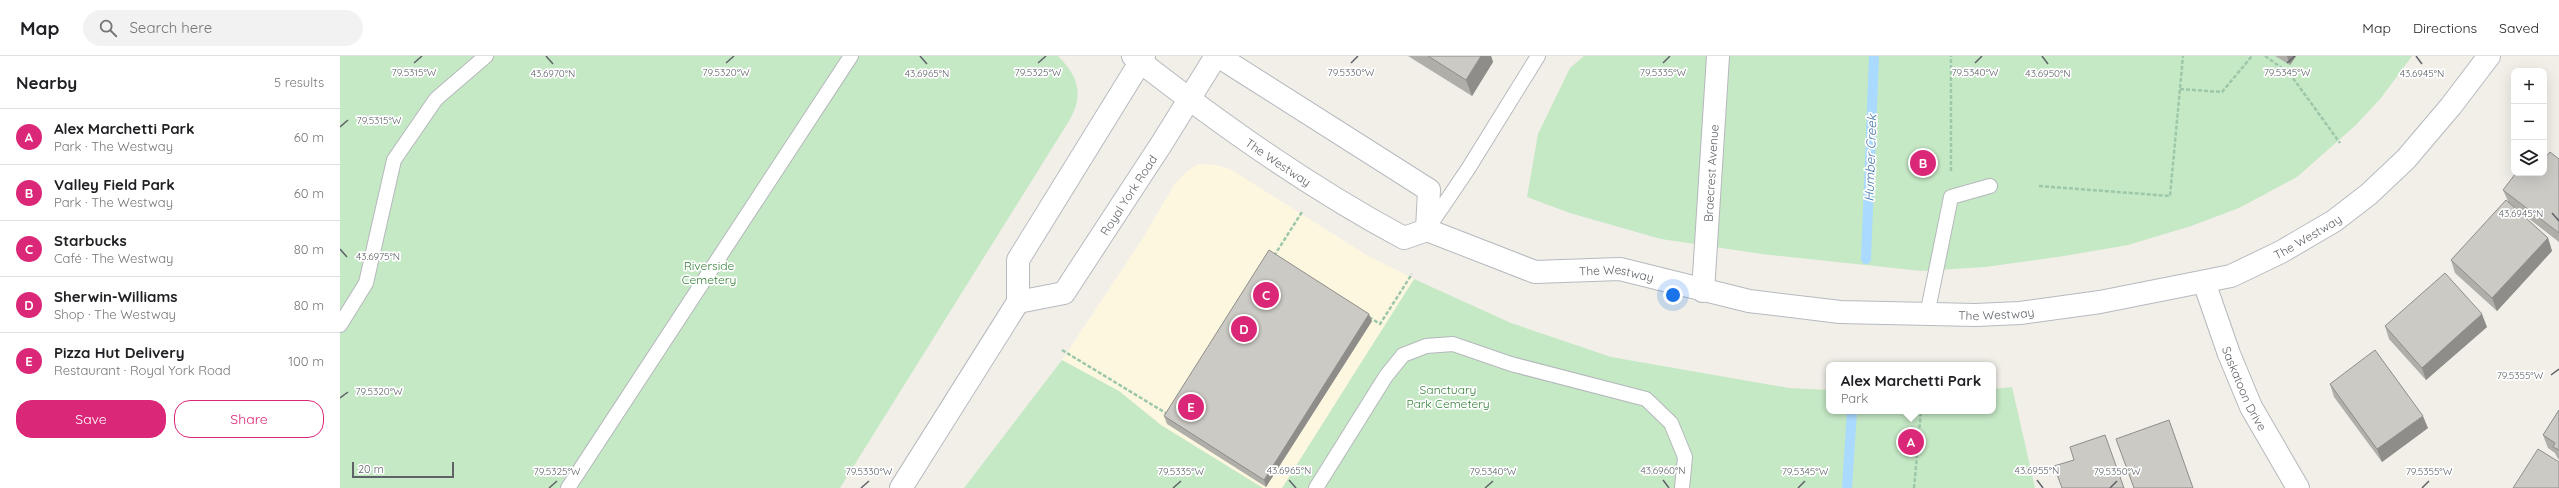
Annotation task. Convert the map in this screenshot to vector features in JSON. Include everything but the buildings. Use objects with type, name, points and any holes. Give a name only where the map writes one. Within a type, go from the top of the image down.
[{"type":"main road","name":"Royal York Road","points":[[1018,302],[1064,293],[1217,56]]},
{"type":"main road","points":[[1217,56],[1429,190],[1427,230]]},
{"type":"main road","name":"Braecrest Avenue","points":[[1703,291],[1718,56]]},
{"type":"main road","name":"The Westway","points":[[1139,58],[1189,100],[1227,129],[1366,218],[1404,238],[1427,230],[1535,272],[1620,269],[1703,291],[1749,301],[1840,312],[1927,315],[2020,313],[2100,302],[2231,276],[2259,264],[2328,224],[2352,208],[2411,154],[2451,106],[2489,56]]},
{"type":"main road","points":[[901,488],[1018,302],[1018,260],[1139,58]]},
{"type":"main road","name":"Saskatoon Drive","points":[[2204,282],[2229,354],[2251,406],[2298,488]]},
{"type":"lane","points":[[340,325],[366,283],[394,160],[436,99],[486,56]]},
{"type":"lane","points":[[568,488],[851,56]]},
{"type":"lane","points":[[1427,230],[1468,169],[1538,56]]},
{"type":"lane","points":[[1927,315],[1951,197],[1990,186]]},
{"type":"lane","points":[[1316,488],[1386,376],[1403,355],[1426,346],[1453,344],[1510,364],[1646,399],[1671,423],[1685,457],[1682,488]]},
{"type":"path","points":[[1951,56],[1951,197]]},
{"type":"path","points":[[2039,186],[2170,196],[2184,56]]},
{"type":"path","points":[[2180,89],[2222,92],[2252,56]]},
{"type":"path","points":[[2265,56],[2290,74],[2340,143]]},
{"type":"path","points":[[1270,254],[1275,257],[1304,210]]},
{"type":"path","points":[[1367,316],[1380,324],[1412,274]]},
{"type":"path","points":[[1062,350],[1168,415],[1173,408]]},
{"type":"path","points":[[1914,488],[1921,414]]},
{"type":"shaded area","points":[[1198,164],[1216,165],[1230,169],[1368,256],[1414,279],[1282,488],[1263,488],[1161,425],[1119,391],[1062,360],[1143,238],[1174,185],[1185,173]]},
{"type":"green space","name":"Riverside Cemetery","points":[[340,56],[1058,56],[1071,71],[1075,79],[1078,95],[1074,112],[1069,121],[840,488],[340,488]]},
{"type":"green space","points":[[1584,56],[2412,56],[2381,98],[2356,125],[2297,177],[2239,208],[2191,226],[2128,245],[1985,267],[1922,271],[1762,254],[1661,239],[1570,213],[1527,197],[1538,134],[1570,68]]},
{"type":"green space","name":"Sanctuary Park Cemetery","points":[[1414,279],[1511,323],[1611,357],[1789,388],[1826,390],[1826,414],[1996,414],[1996,389],[2012,387],[2035,488],[1282,488]]},
{"type":"green space","points":[[1062,360],[1119,391],[1161,425],[1263,488],[964,488]]},
{"type":"waterway","name":"Humber Creek","points":[[1866,259],[1874,56]]},
{"type":"waterway","name":"Humber Creek","points":[[1847,488],[1852,414]]},
{"type":"place","name":"Valley Field Park","points":[[1923,163]]},
{"type":"place","name":"Starbucks","points":[[1266,295]]},
{"type":"place","name":"Sherwin-Williams","points":[[1244,329]]},
{"type":"place","name":"Pizza Hut Delivery","points":[[1191,407]]},
{"type":"place","name":"Alex Marchetti Park","points":[[1911,442]]}]
